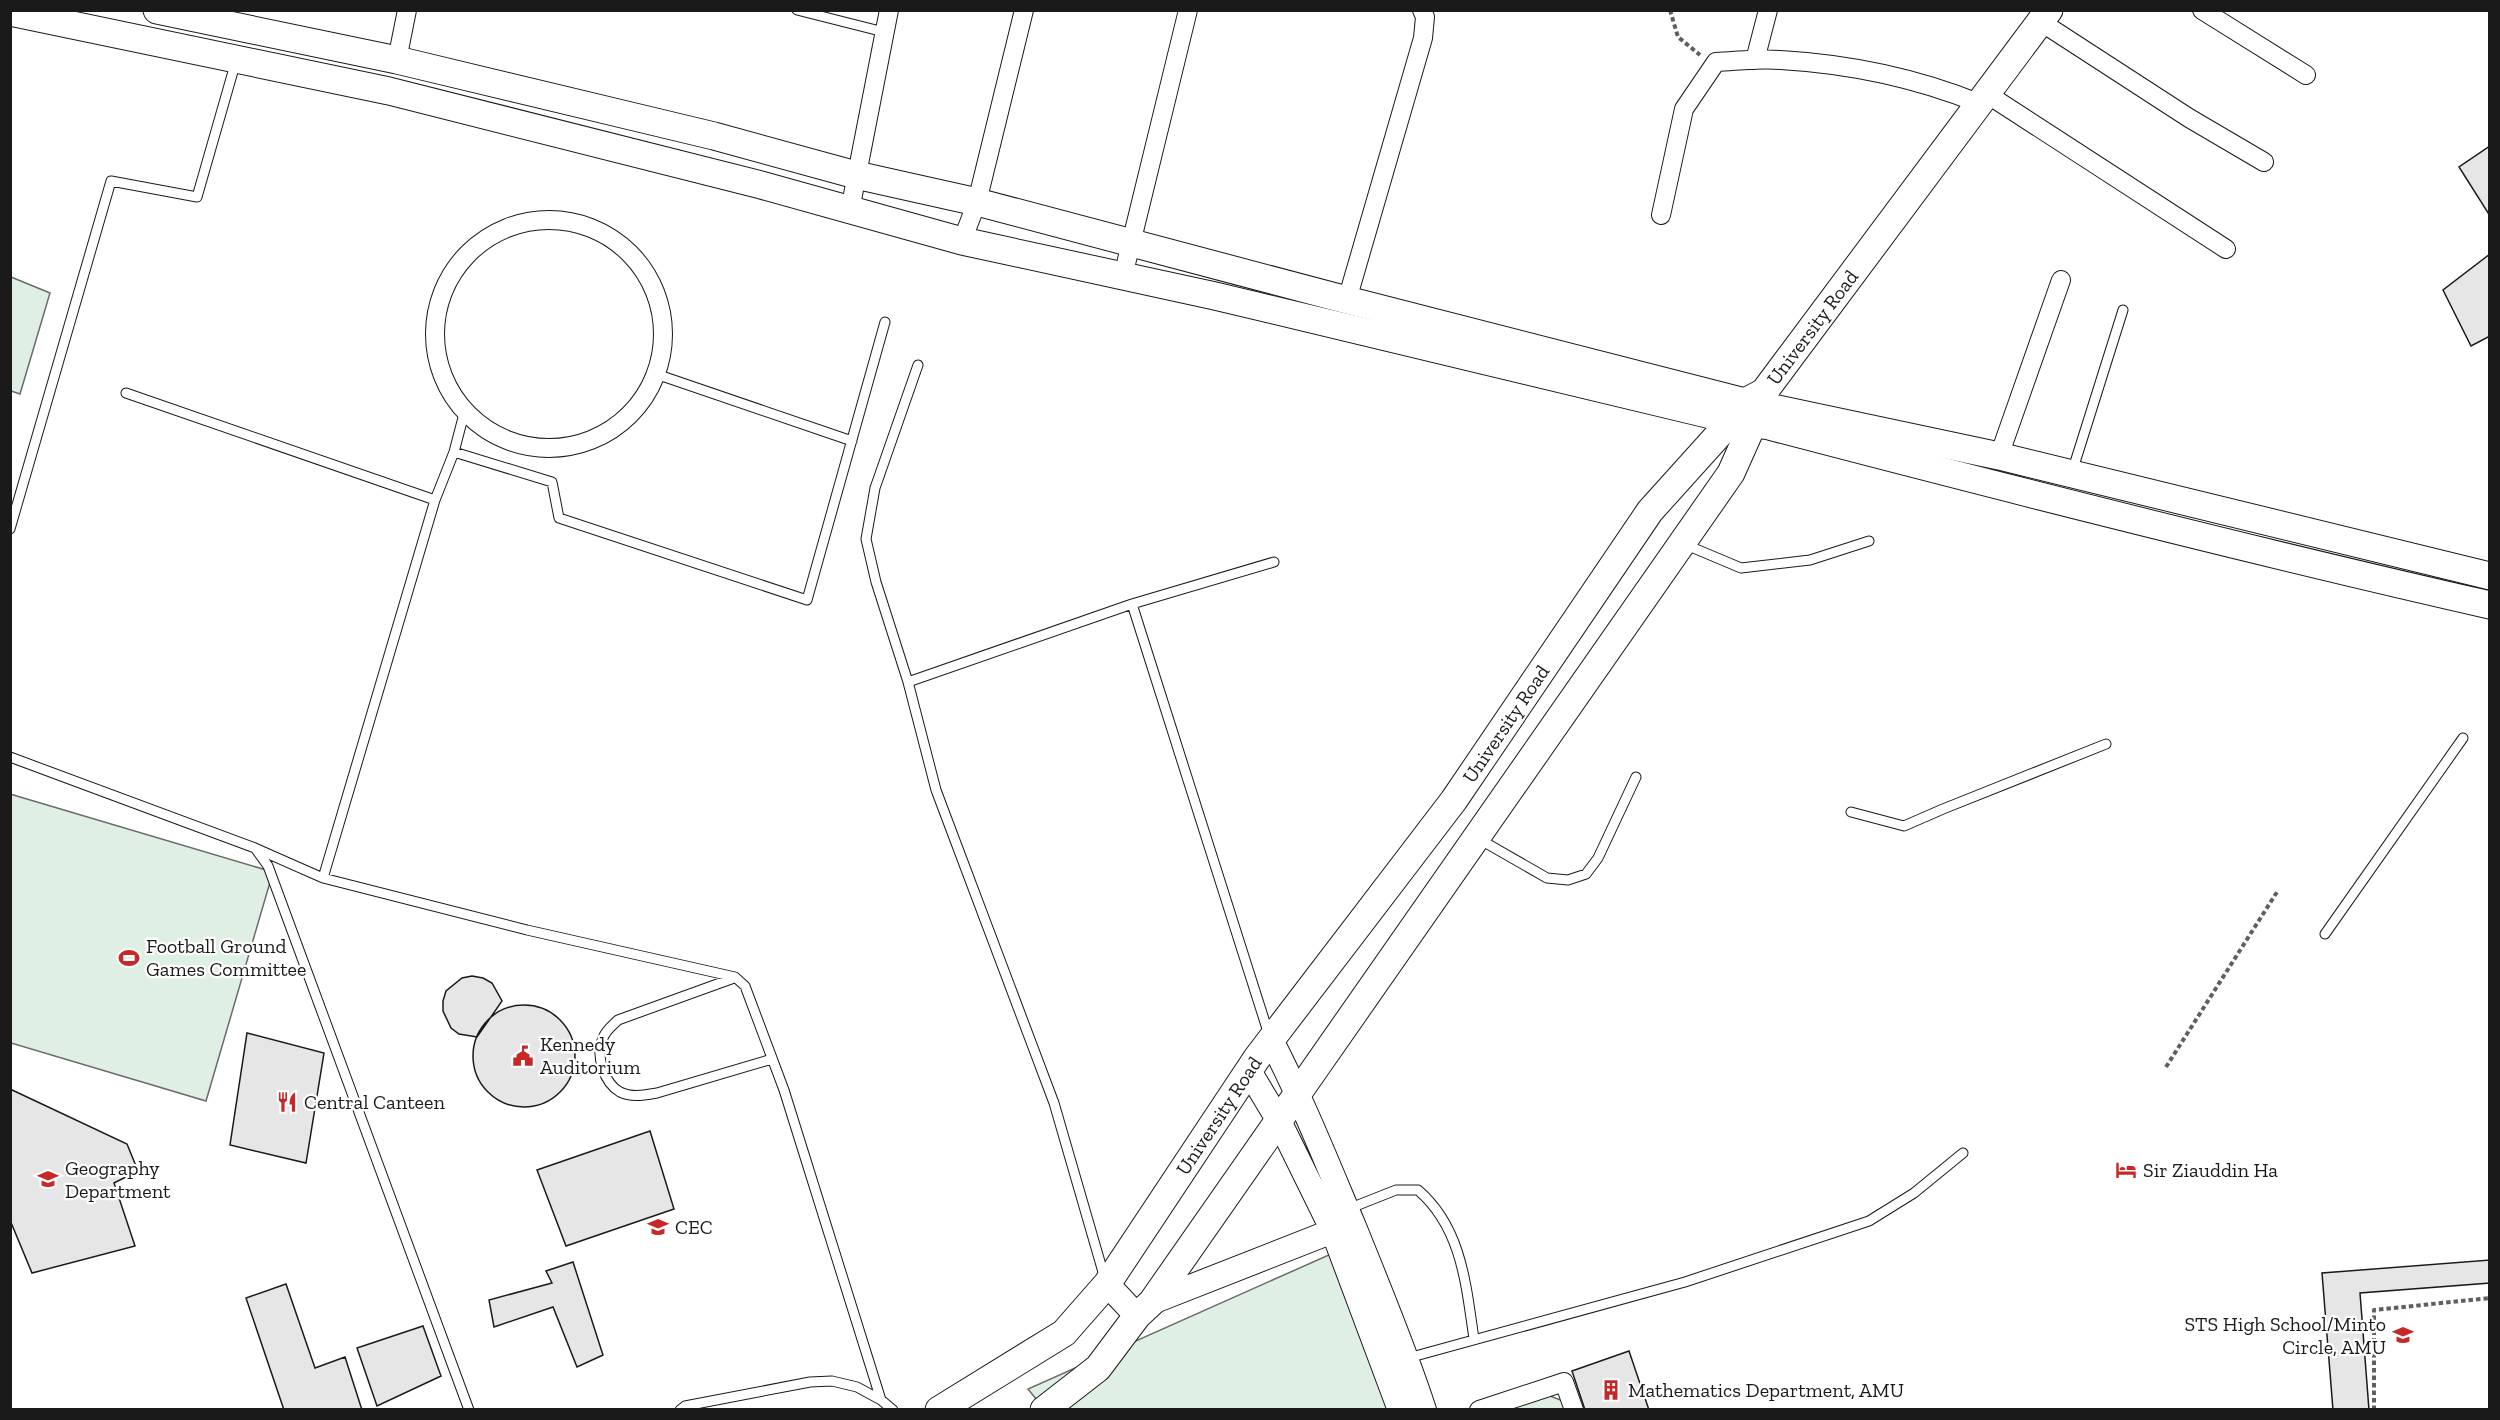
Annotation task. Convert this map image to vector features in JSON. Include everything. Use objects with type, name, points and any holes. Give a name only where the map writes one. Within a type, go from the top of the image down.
[{"type":"main road","points":[[157,10],[397,60],[714,136],[856,175],[977,202],[1751,409],[2268,554],[2490,605]]},
{"type":"main road","points":[[10,12],[389,91],[762,185],[962,241],[1751,409],[1999,456],[2490,576]]},
{"type":"main road","name":"University Road","points":[[939,1410],[1064,1333],[1107,1284],[1248,1071],[1454,800],[1650,511],[1751,409],[2045,16]]},
{"type":"main road","points":[[1044,1410],[1098,1368],[1145,1309],[1279,1120],[1731,473],[1751,409]]},
{"type":"street","points":[[397,60],[406,10]]},
{"type":"street","points":[[849,210],[889,10]]},
{"type":"street","points":[[962,241],[977,202],[1024,10]]},
{"type":"street","points":[[1123,276],[1188,10]]},
{"type":"street","points":[[1347,300],[1423,38],[1425,17],[1422,10]]},
{"type":"street","points":[[1755,60],[1768,10]]},
{"type":"street","points":[[2202,10],[2306,75]]},
{"type":"street","points":[[2045,16],[2189,118],[2264,162]]},
{"type":"street","points":[[1661,214],[1684,109],[1716,62],[1779,60],[1845,67],[1938,86],[1983,98],[2226,249]]},
{"type":"street","points":[[534,219],[579,223],[619,243],[649,278],[663,321],[660,366],[640,407],[605,437],[562,451],[520,442],[465,410],[447,393],[433,350],[436,304],[456,264],[490,234],[534,219]]},
{"type":"street","points":[[1999,456],[2061,280]]},
{"type":"street","points":[[1271,1040],[1298,1093],[1344,1221],[1400,1410]]},
{"type":"street","points":[[1248,1071],[1344,1221],[1407,1358],[1424,1410]]},
{"type":"street","points":[[1107,1284],[1145,1309],[1344,1221]]},
{"type":"street","points":[[1479,1410],[1564,1382],[1574,1410]]},
{"type":"lane","points":[[797,10],[884,32]]},
{"type":"lane","points":[[10,529],[111,182],[197,197],[237,58]]},
{"type":"lane","points":[[2072,474],[2123,310]]},
{"type":"lane","points":[[454,452],[552,482],[559,518],[807,600],[885,322]]},
{"type":"lane","points":[[918,365],[875,488],[866,539],[876,582],[908,682],[936,790],[1054,1103],[1107,1284]]},
{"type":"lane","points":[[656,374],[852,441]]},
{"type":"lane","points":[[126,393],[435,500]]},
{"type":"lane","points":[[323,878],[435,500],[454,452],[465,410]]},
{"type":"lane","points":[[1682,543],[1741,567],[1810,561],[1869,541]]},
{"type":"lane","points":[[908,682],[1132,604],[1274,562]]},
{"type":"lane","points":[[1132,604],[1271,1040]]},
{"type":"lane","points":[[2325,934],[2463,738]]},
{"type":"lane","points":[[1851,812],[1904,826],[2106,744]]},
{"type":"lane","points":[[10,757],[255,848],[323,878],[527,930],[735,977],[745,986],[772,1059],[881,1400]]},
{"type":"lane","points":[[1476,838],[1547,878],[1568,880],[1586,874],[1598,858],[1636,777]]},
{"type":"lane","points":[[255,848],[268,866],[273,878],[469,1410]]},
{"type":"lane","points":[[735,977],[618,1020],[606,1030],[601,1040],[600,1055],[604,1071],[611,1085],[622,1093],[639,1096],[657,1094],[772,1059]]},
{"type":"lane","points":[[1407,1358],[1685,1282],[1869,1221],[1914,1193],[1963,1153]]},
{"type":"lane","points":[[1344,1221],[1396,1190],[1418,1190],[1433,1203],[1455,1240],[1464,1272],[1474,1339]]},
{"type":"lane","points":[[680,1410],[685,1406],[810,1382],[832,1381],[857,1387],[881,1400],[893,1410]]},
{"type":"path","points":[[1670,10],[1678,37],[1695,52],[1716,62]]},
{"type":"path","points":[[2166,1067],[2277,892]]},
{"type":"path","points":[[2374,1410],[2374,1310],[2490,1298]]},
{"type":"green space","points":[[11,277],[50,293],[20,394],[11,391]]},
{"type":"green space","name":"Football Ground Games Committee","points":[[10,794],[273,872],[206,1101],[11,1043]]},
{"type":"green space","points":[[1331,1254],[1390,1409],[1044,1409],[1028,1389]]},
{"type":"green space","points":[[1545,1394],[1563,1401],[1565,1410],[1503,1410]]},
{"type":"building","points":[[2490,146],[2490,216],[2459,167]]},
{"type":"building","points":[[2490,254],[2490,336],[2471,346],[2443,290]]},
{"type":"building","points":[[472,976],[492,983],[502,1001],[477,1037],[459,1034],[451,1028],[443,1011],[446,991],[462,978]]},
{"type":"building","points":[[524,1005],[544,1009],[560,1020],[571,1036],[575,1056],[571,1076],[560,1092],[544,1103],[524,1107],[504,1103],[488,1092],[477,1076],[473,1056],[477,1036],[488,1020],[504,1009]]},
{"type":"building","points":[[247,1033],[324,1053],[306,1163],[230,1145]]},
{"type":"building","points":[[10,1089],[127,1144],[138,1171],[114,1183],[135,1246],[32,1273],[10,1220]]},
{"type":"building","points":[[650,1131],[674,1209],[566,1246],[537,1170]]},
{"type":"building","points":[[2490,1260],[2490,1283],[2360,1293],[2369,1410],[2333,1410],[2322,1273]]},
{"type":"building","points":[[573,1262],[603,1355],[577,1367],[553,1307],[494,1327],[489,1300],[552,1283],[546,1271]]},
{"type":"building","points":[[286,1284],[315,1368],[345,1357],[362,1410],[284,1410],[246,1298]]},
{"type":"building","points":[[423,1326],[441,1376],[377,1406],[357,1348]]},
{"type":"building","name":"Mathematics Department, AMU","points":[[1629,1351],[1649,1410],[1585,1410],[1572,1371]]},
{"type":"place","name":"Football Ground Games Committee","points":[[129,958]]},
{"type":"place","name":"Kennedy Auditorium","points":[[523,1056]]},
{"type":"place","name":"Central Canteen","points":[[287,1102]]},
{"type":"place","name":"Sir Ziauddin Ha","points":[[2126,1170]]},
{"type":"place","name":"Geography Department","points":[[48,1179]]},
{"type":"place","name":"CEC","points":[[658,1227]]},
{"type":"place","name":"STS High School/Minto Circle, AMU","points":[[2403,1335]]},
{"type":"place","name":"Mathematics Department, AMU","points":[[1611,1390]]}]
